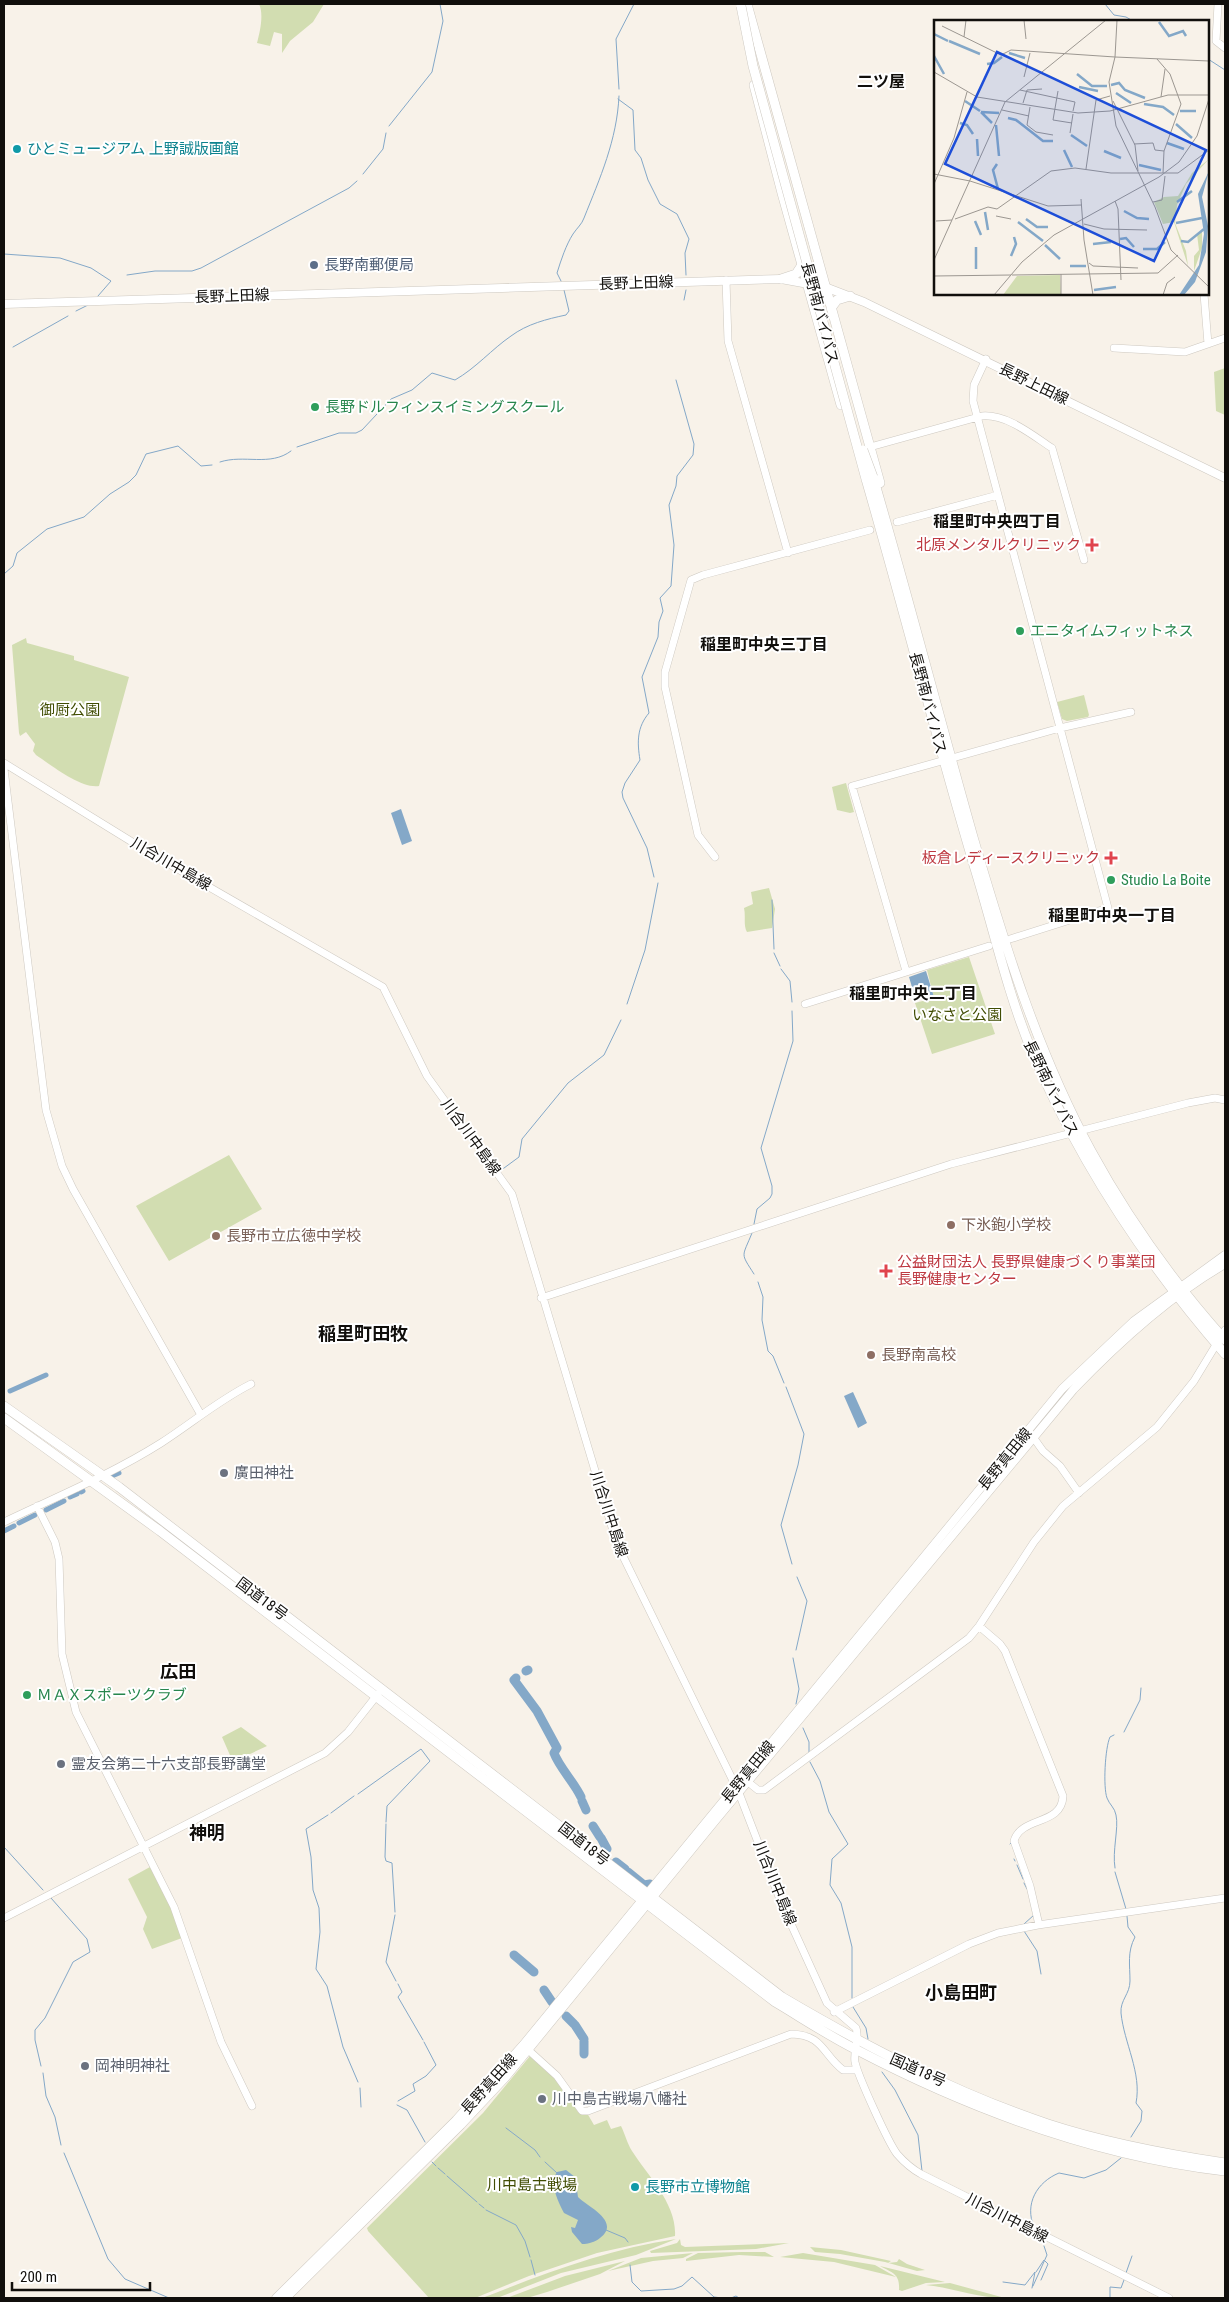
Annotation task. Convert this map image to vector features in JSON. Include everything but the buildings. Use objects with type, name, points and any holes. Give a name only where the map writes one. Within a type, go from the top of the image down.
[{"type":"highway","name":"長野南バイパス","points":[[744,5],[745,32],[870,478],[892,575],[1018,985],[1076,1131],[1179,1291],[1222,1338],[1225,1354]]},
{"type":"highway","name":"長野南バイパス","points":[[744,5],[771,126],[854,426],[870,478],[891,534],[947,759]]},
{"type":"highway","points":[[744,5],[805,210],[870,446],[891,534]]},
{"type":"highway","points":[[745,32],[751,70],[772,158],[875,524],[892,575]]},
{"type":"highway","points":[[795,239],[801,247],[810,244],[812,239]]},
{"type":"highway","points":[[781,279],[796,274],[802,265]]},
{"type":"highway","points":[[831,308],[837,300],[850,296]]},
{"type":"highway","name":"国道18号","points":[[4,1406],[102,1476],[271,1606],[325,1644],[379,1693]]},
{"type":"highway","name":"国道18号","points":[[4,1418],[379,1693],[648,1900],[782,1997],[856,2045],[940,2090],[1051,2132],[1140,2156],[1225,2170]]},
{"type":"highway","name":"国道18号","points":[[856,2045],[895,2060],[1001,2107],[1048,2124],[1150,2151],[1225,2163]]},
{"type":"main road","name":"長野上田線","points":[[4,304],[781,279],[825,288],[850,296],[986,360],[1225,478]]},
{"type":"main road","name":"長野真田線","points":[[286,2298],[461,2125],[1030,1434],[1123,1340],[1179,1291],[1225,1255]]},
{"type":"main road","name":"長野真田線","points":[[1179,1291],[1225,1264]]},
{"type":"main road","name":"長野真田線","points":[[737,1790],[748,1782],[1030,1434]]},
{"type":"main road","name":"長野真田線","points":[[276,2298],[526,2048]]},
{"type":"street","points":[[1218,4],[1216,41],[1225,48]]},
{"type":"street","points":[[726,280],[728,341],[788,553]]},
{"type":"street","points":[[1204,295],[1208,344]]},
{"type":"street","points":[[1114,348],[1177,353],[1225,338]]},
{"type":"street","points":[[986,360],[974,386],[973,400],[1108,908],[1010,939]]},
{"type":"street","points":[[870,446],[978,416],[992,415],[1003,419],[1052,448],[1084,560]]},
{"type":"street","points":[[897,522],[998,495]]},
{"type":"street","points":[[715,856],[698,835],[665,687],[665,672],[691,580],[703,575],[870,530]]},
{"type":"street","points":[[906,971],[852,786],[1060,728],[1131,712]]},
{"type":"street","name":"川合川中島線","points":[[4,763],[150,853],[383,987],[424,1070],[512,1194],[527,1240],[541,1298],[617,1544],[737,1790],[781,1902],[827,2003],[834,2012],[853,2023],[857,2031],[857,2070],[893,2148],[902,2160],[917,2172],[1169,2298]]},
{"type":"street","points":[[4,769],[45,1102],[54,1142],[62,1166],[91,1222],[201,1415]]},
{"type":"street","points":[[805,1004],[989,946]]},
{"type":"street","points":[[541,1298],[951,1164],[1207,1099],[1219,1098],[1225,1100]]},
{"type":"street","points":[[748,1782],[758,1790],[764,1790],[952,1653],[979,1626],[1034,1542],[1063,1506],[1157,1427],[1194,1382],[1222,1338]]},
{"type":"street","points":[[4,1522],[89,1480],[102,1476],[161,1443],[225,1397],[250,1384]]},
{"type":"street","points":[[1030,1434],[1043,1451],[1060,1466],[1079,1493]]},
{"type":"street","points":[[37,1506],[55,1542],[59,1559],[62,1654],[76,1712],[174,1907],[221,2042],[252,2106]]},
{"type":"street","points":[[979,1626],[1000,1644],[1005,1651],[1063,1796],[1062,1806],[1058,1813],[1019,1830],[1014,1841],[1030,1886],[1039,1925]]},
{"type":"street","points":[[4,1918],[142,1845],[325,1753],[348,1732],[379,1693]]},
{"type":"street","points":[[834,2012],[986,1936],[1039,1925],[1225,1898]]},
{"type":"street","points":[[526,2048],[558,2076],[582,2111],[588,2111],[791,2034],[802,2035],[818,2042],[844,2070],[857,2070]]},
{"type":"green space","points":[[259,4],[324,4],[313,22],[290,41],[282,53],[282,34],[274,32],[270,46],[257,43],[261,18]]},
{"type":"green space","points":[[1225,368],[1225,415],[1216,411],[1214,372]]},
{"type":"green space","name":"御厨公園","points":[[26,638],[27,643],[74,656],[74,660],[129,677],[99,786],[84,784],[58,770],[36,755],[33,751],[35,744],[26,732],[20,736],[12,645]]},
{"type":"green space","points":[[1084,695],[1088,717],[1067,721],[1062,719],[1057,702]]},
{"type":"green space","points":[[846,783],[854,812],[850,813],[837,810],[832,787]]},
{"type":"green space","points":[[769,888],[775,909],[772,928],[747,932],[744,908],[753,904],[751,892]]},
{"type":"green space","name":"いなさと公園","points":[[969,957],[995,1034],[932,1054],[915,1003],[934,998],[927,970]]},
{"type":"green space","points":[[229,1155],[262,1209],[169,1261],[136,1206]]},
{"type":"green space","points":[[241,1727],[267,1746],[233,1762],[222,1737]]},
{"type":"green space","points":[[150,1867],[173,1911],[182,1938],[152,1949],[143,1929],[147,1917],[128,1879]]},
{"type":"green space","name":"川中島古戦場","points":[[530,2056],[558,2080],[578,2112],[587,2113],[594,2125],[607,2120],[611,2129],[621,2126],[632,2151],[666,2202],[674,2224],[675,2236],[597,2253],[529,2276],[475,2298],[429,2298],[367,2228],[483,2113]]},
{"type":"green space","points":[[676,2239],[636,2255],[561,2273],[497,2298],[482,2298],[602,2255]]},
{"type":"green space","points":[[680,2239],[681,2245],[685,2247],[789,2243],[756,2249],[651,2253],[650,2251],[677,2243]]},
{"type":"green space","points":[[810,2247],[841,2250],[891,2261],[888,2263],[840,2254],[815,2252]]},
{"type":"green space","points":[[765,2252],[774,2257],[739,2255],[686,2261],[686,2259],[698,2253]]},
{"type":"green space","points":[[693,2253],[683,2258],[653,2261],[608,2271],[641,2258]]},
{"type":"green space","points":[[803,2253],[875,2265],[896,2277],[834,2262],[780,2257]]},
{"type":"green space","points":[[899,2259],[925,2270],[917,2271],[888,2263],[897,2262]]},
{"type":"green space","points":[[625,2261],[600,2274],[547,2292],[527,2298],[507,2298],[565,2276]]},
{"type":"green space","points":[[880,2266],[945,2282],[926,2283],[902,2291],[899,2290],[897,2277],[889,2270]]},
{"type":"green space","points":[[950,2283],[1005,2298],[926,2285]]},
{"type":"water","points":[[401,809],[412,841],[402,845],[391,813]]},
{"type":"water","points":[[926,971],[934,997],[922,1000],[921,997],[917,998],[916,994],[914,994],[909,977]]},
{"type":"water","points":[[853,1392],[867,1423],[858,1428],[844,1396]]},
{"type":"water","points":[[566,2170],[575,2177],[578,2197],[605,2220],[606,2232],[594,2242],[582,2244],[572,2232],[571,2227],[575,2228],[578,2220],[564,2213],[557,2198],[554,2187],[555,2177],[557,2172]]},
{"type":"waterway","points":[[389,126],[432,72],[443,21],[440,4]]},
{"type":"waterway","points":[[619,89],[616,39],[634,4]]},
{"type":"waterway","points":[[1105,4],[1114,15],[1131,20]]},
{"type":"waterway","points":[[1209,60],[1225,70]]},
{"type":"waterway","points":[[561,281],[557,273],[564,253],[573,234],[583,220],[607,158],[615,128],[619,96]]},
{"type":"waterway","points":[[618,99],[633,110],[635,150],[641,158],[648,180],[660,204],[677,214],[689,239],[685,253],[686,275]]},
{"type":"waterway","points":[[363,174],[383,149],[386,133]]},
{"type":"waterway","points":[[127,275],[155,271],[192,271],[201,268],[349,188],[357,181]]},
{"type":"waterway","points":[[4,254],[60,258],[91,268],[111,281],[98,296]]},
{"type":"waterway","points":[[297,447],[339,433],[356,433],[362,430],[391,399],[412,390],[432,373],[455,380],[517,332],[537,322],[566,315],[569,311],[564,290]]},
{"type":"waterway","points":[[684,300],[686,290]]},
{"type":"waterway","points":[[76,311],[88,305]]},
{"type":"waterway","points":[[13,347],[68,316]]},
{"type":"waterway","points":[[654,877],[647,848],[623,798],[622,792],[625,783],[640,760],[638,747],[640,729],[649,713],[642,677],[658,637],[659,622],[663,611],[660,598],[671,586],[674,545],[669,505],[676,486],[677,476],[693,455],[694,444],[676,380]]},
{"type":"waterway","points":[[4,574],[13,566],[17,553],[47,529],[84,517],[110,494],[129,482],[136,475],[146,454],[178,446],[201,466],[212,465]]},
{"type":"waterway","points":[[220,462],[238,459],[274,458],[283,456],[291,451]]},
{"type":"waterway","points":[[627,1004],[645,950],[658,883]]},
{"type":"waterway","points":[[772,900],[774,949]]},
{"type":"waterway","points":[[774,953],[780,966]]},
{"type":"waterway","points":[[781,969],[790,981],[792,1002]]},
{"type":"waterway","points":[[754,1224],[757,1209],[772,1194],[772,1186],[761,1148],[793,1041],[792,1011]]},
{"type":"waterway","points":[[500,1171],[519,1157],[522,1139],[568,1083],[604,1055],[621,1020]]},
{"type":"waterway","points":[[752,1233],[744,1255],[754,1274]]},
{"type":"waterway","points":[[758,1282],[763,1297],[762,1320],[768,1351],[773,1356],[784,1383]]},
{"type":"waterway","points":[[10,1391],[46,1375]]},
{"type":"waterway","points":[[786,1387],[804,1434],[798,1465],[781,1525],[792,1564]]},
{"type":"waterway","points":[[112,1476],[119,1473]]},
{"type":"waterway","points":[[70,1497],[77,1494]]},
{"type":"waterway","points":[[46,1510],[64,1501]]},
{"type":"waterway","points":[[19,1523],[35,1515]]},
{"type":"waterway","points":[[4,1531],[14,1526]]},
{"type":"waterway","points":[[796,1650],[807,1601],[797,1577]]},
{"type":"waterway","points":[[793,1658],[799,1689],[796,1704]]},
{"type":"waterway","points":[[516,1678],[514,1680],[537,1711],[557,1748],[554,1753],[556,1758],[581,1797]]},
{"type":"waterway","points":[[1124,1732],[1140,1700],[1141,1688]]},
{"type":"waterway","points":[[803,1728],[809,1742],[809,1753]]},
{"type":"waterway","points":[[1114,1735],[1110,1737],[1108,1742],[1105,1777],[1107,1798],[1117,1820],[1114,1854],[1115,1868]]},
{"type":"waterway","points":[[358,1794],[421,1749],[430,1761],[387,1806],[386,1822]]},
{"type":"waterway","points":[[810,1762],[820,1781],[829,1812],[848,1844],[832,1859],[830,1885],[841,1903],[852,1947],[852,1998]]},
{"type":"waterway","points":[[331,1813],[354,1796]]},
{"type":"waterway","points":[[582,1801],[586,1810]]},
{"type":"waterway","points":[[328,1815],[306,1829],[311,1857],[313,1890],[319,1908],[320,1932],[316,1969],[327,1986],[343,2047],[358,2082]]},
{"type":"waterway","points":[[386,1824],[385,1857],[386,1861],[392,1863],[395,1912]]},
{"type":"waterway","points":[[593,1826],[600,1837]]},
{"type":"waterway","points":[[601,1838],[607,1849]]},
{"type":"waterway","points":[[4,1847],[43,1890]]},
{"type":"waterway","points":[[616,1862],[625,1869]]},
{"type":"waterway","points":[[1017,1865],[1023,1879]]},
{"type":"waterway","points":[[628,1872],[644,1885],[650,1884]]},
{"type":"waterway","points":[[1115,1872],[1126,1909]]},
{"type":"waterway","points":[[1024,1883],[1027,1889]]},
{"type":"waterway","points":[[41,2066],[35,2040],[35,2030],[45,2018],[73,1962],[90,1952],[87,1939],[51,1898]]},
{"type":"waterway","points":[[395,1915],[386,1962],[396,1981]]},
{"type":"waterway","points":[[1024,1924],[1034,1915]]},
{"type":"waterway","points":[[1127,1916],[1128,1927],[1135,1937],[1130,1953],[1130,1986],[1122,2004],[1121,2013],[1137,2080],[1136,2103],[1142,2111],[1141,2121],[1131,2137]]},
{"type":"waterway","points":[[1024,1931],[1037,1951],[1041,1974]]},
{"type":"waterway","points":[[514,1955],[534,1972]]},
{"type":"waterway","points":[[398,1984],[402,1992],[398,1997],[423,2040]]},
{"type":"waterway","points":[[544,1990],[552,2002]]},
{"type":"waterway","points":[[853,2007],[866,2028],[868,2039]]},
{"type":"waterway","points":[[566,2016],[574,2024]]},
{"type":"waterway","points":[[575,2025],[584,2039]]},
{"type":"waterway","points":[[584,2041],[584,2054]]},
{"type":"waterway","points":[[398,2101],[415,2091],[413,2084],[426,2076],[436,2065],[424,2042]]},
{"type":"waterway","points":[[882,2072],[895,2090],[918,2135],[922,2171]]},
{"type":"waterway","points":[[43,2073],[46,2096],[55,2117],[61,2145]]},
{"type":"waterway","points":[[360,2088],[361,2107]]},
{"type":"waterway","points":[[397,2105],[407,2110],[425,2142]]},
{"type":"waterway","points":[[506,2128],[535,2150],[540,2157]]},
{"type":"waterway","points":[[64,2153],[108,2259],[125,2279],[169,2298]]},
{"type":"waterway","points":[[1034,2227],[1031,2218],[1032,2202],[1034,2195],[1044,2182],[1059,2173],[1084,2178],[1106,2170],[1121,2158]]},
{"type":"waterway","points":[[432,2162],[436,2166]]},
{"type":"waterway","points":[[545,2162],[557,2173]]},
{"type":"waterway","points":[[438,2168],[445,2174]]},
{"type":"waterway","points":[[447,2176],[477,2202]]},
{"type":"waterway","points":[[479,2204],[484,2208]]},
{"type":"waterway","points":[[486,2210],[516,2225],[525,2241],[530,2257]]},
{"type":"waterway","points":[[606,2230],[625,2238],[628,2242]]},
{"type":"waterway","points":[[1033,2286],[1047,2255],[1044,2246]]},
{"type":"waterway","points":[[1126,2273],[1132,2256]]},
{"type":"waterway","points":[[531,2260],[535,2275]]},
{"type":"waterway","points":[[1036,2272],[1044,2260],[1048,2264],[1041,2280]]},
{"type":"waterway","points":[[630,2265],[632,2282],[641,2291],[674,2289],[682,2286],[692,2277],[714,2297],[722,2298]]},
{"type":"waterway","points":[[1003,2282],[1025,2285],[1035,2272],[1032,2288]]},
{"type":"waterway","points":[[1110,2298],[1110,2287],[1121,2288],[1124,2280]]},
{"type":"waterway","points":[[731,2298],[736,2296],[739,2298]]},
{"type":"place","name":"ひとミュージアム 上野誠版画館","points":[[17,149]]},
{"type":"place","name":"長野南郵便局","points":[[314,265]]},
{"type":"place","name":"長野ドルフィンスイミングスクール","points":[[315,407]]},
{"type":"place","name":"北原メンタルクリニック","points":[[1092,545]]},
{"type":"place","name":"エニタイムフィットネス","points":[[1020,631]]},
{"type":"place","name":"板倉レディースクリニック","points":[[1111,858]]},
{"type":"place","name":"Studio La Boite","points":[[1111,880]]},
{"type":"place","name":"下氷鉋小学校","points":[[951,1225]]},
{"type":"place","name":"長野市立広徳中学校","points":[[216,1236]]},
{"type":"place","name":"公益財団法人 長野県健康づくり事業団 長野健康センター","points":[[886,1271]]},
{"type":"place","name":"長野南高校","points":[[871,1355]]},
{"type":"place","name":"廣田神社","points":[[224,1473]]},
{"type":"place","name":"ＭＡＸスポーツクラブ","points":[[27,1695]]},
{"type":"place","name":"霊友会第二十六支部長野講堂","points":[[61,1764]]},
{"type":"place","name":"岡神明神社","points":[[85,2066]]},
{"type":"place","name":"川中島古戦場八幡社","points":[[542,2099]]},
{"type":"place","name":"長野市立博物館","points":[[635,2187]]},
{"type":"district","name":"二ツ屋","points":[[881,81]]},
{"type":"district","name":"稲里町中央四丁目","points":[[997,521]]},
{"type":"district","name":"稲里町中央三丁目","points":[[764,644]]},
{"type":"district","name":"稲里町中央一丁目","points":[[1112,915]]},
{"type":"district","name":"稲里町中央二丁目","points":[[913,993]]},
{"type":"district","name":"稲里町田牧","points":[[363,1333]]},
{"type":"district","name":"広田","points":[[178,1671]]},
{"type":"district","name":"神明","points":[[207,1832]]},
{"type":"district","name":"小島田町","points":[[961,1992]]}]
